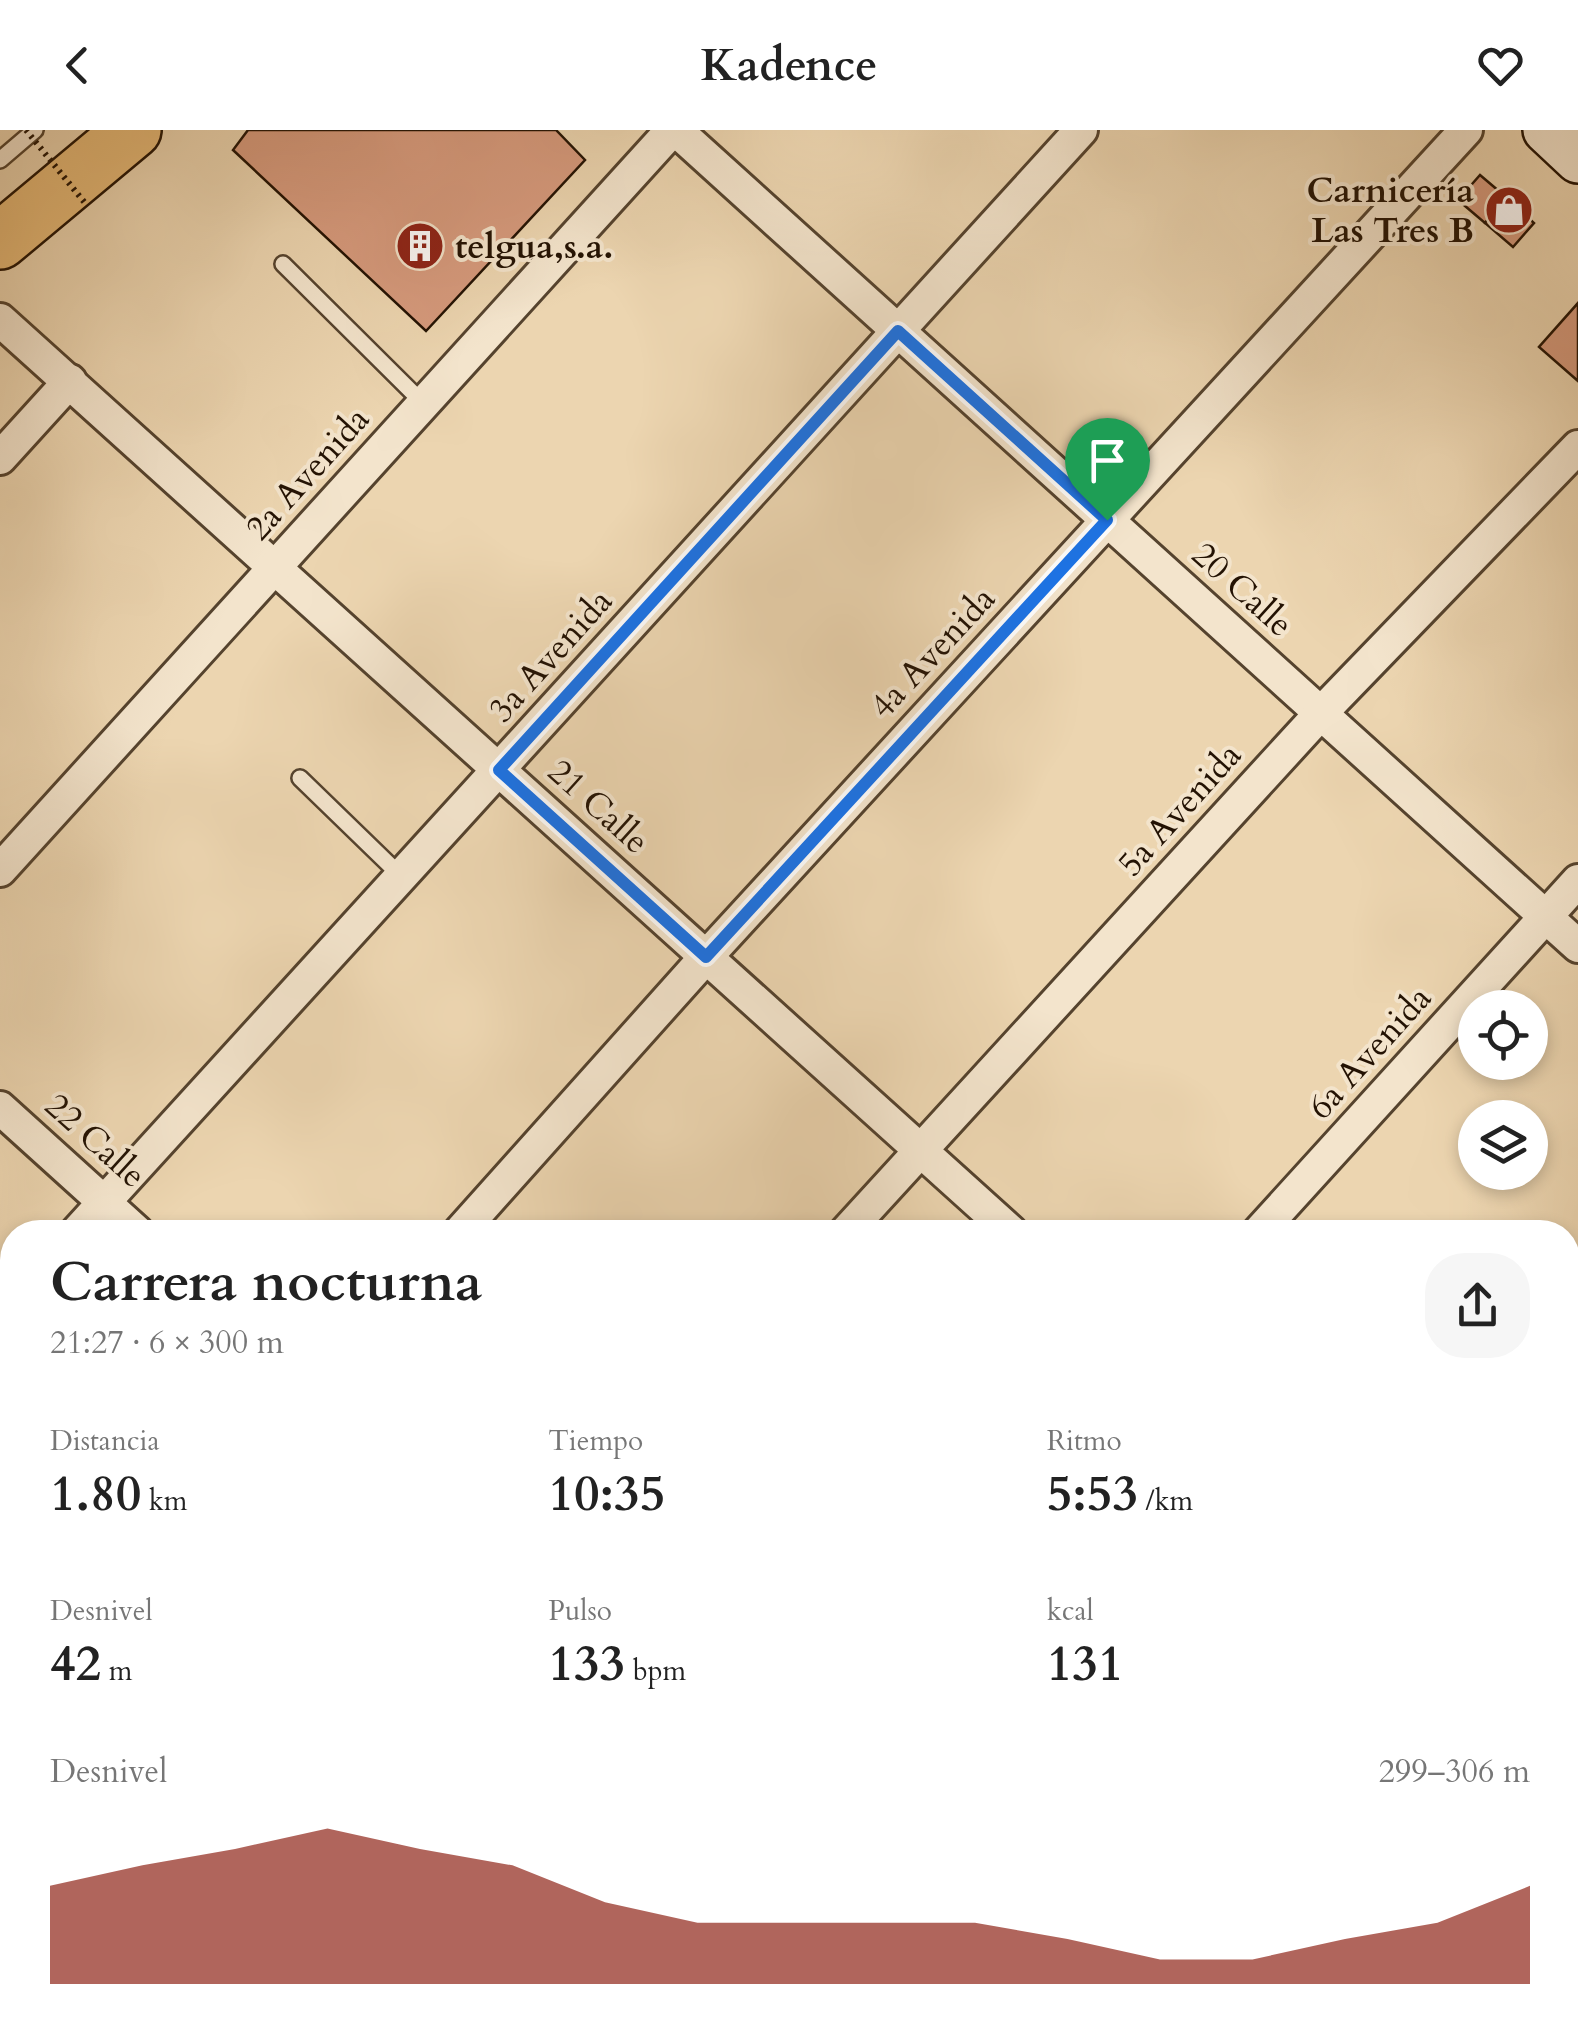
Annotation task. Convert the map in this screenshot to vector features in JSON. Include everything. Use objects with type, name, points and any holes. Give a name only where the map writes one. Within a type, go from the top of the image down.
[{"type":"highway","points":[[0,241],[133,130]]},
{"type":"street","name":"20 Calle","points":[[674,130],[1578,946]]},
{"type":"street","name":"2a Avenida","points":[[0,870],[674,130]]},
{"type":"street","name":"3a Avenida","points":[[88,1220],[1081,130]]},
{"type":"street","name":"4a Avenida","points":[[471,1220],[706,957],[1466,130]]},
{"type":"street","points":[[1546,130],[1578,160]]},
{"type":"street","name":"21 Calle","points":[[0,320],[998,1220]]},
{"type":"street","points":[[0,458],[70,381]]},
{"type":"street","name":"5a Avenida","points":[[857,1220],[1320,713],[1578,447]]},
{"type":"street","name":"6a Avenida","points":[[1270,1220],[1578,881]]},
{"type":"street","name":"22 Calle","points":[[0,1108],[124,1220]]},
{"type":"lane","points":[[0,160],[36,130]]},
{"type":"lane","points":[[283,264],[424,404]]},
{"type":"lane","points":[[300,778],[401,876]]},
{"type":"path","points":[[26,130],[85,203]]},
{"type":"building","name":"telgua,s.a.","points":[[248,130],[556,130],[585,160],[426,331],[233,150]]},
{"type":"building","points":[[1480,175],[1507,198],[1485,223],[1458,200]]},
{"type":"building","name":"Carnicería Las Tres B","points":[[1507,198],[1534,223],[1513,247],[1485,223]]},
{"type":"building","points":[[1578,303],[1578,381],[1539,347]]},
{"type":"place","name":"Carnicería Las Tres B","points":[[1509,210]]},
{"type":"place","name":"telgua,s.a.","points":[[420,246]]},
{"type":"route","points":[[898,331],[1107,520],[706,957],[499,770],[898,331]]}]
